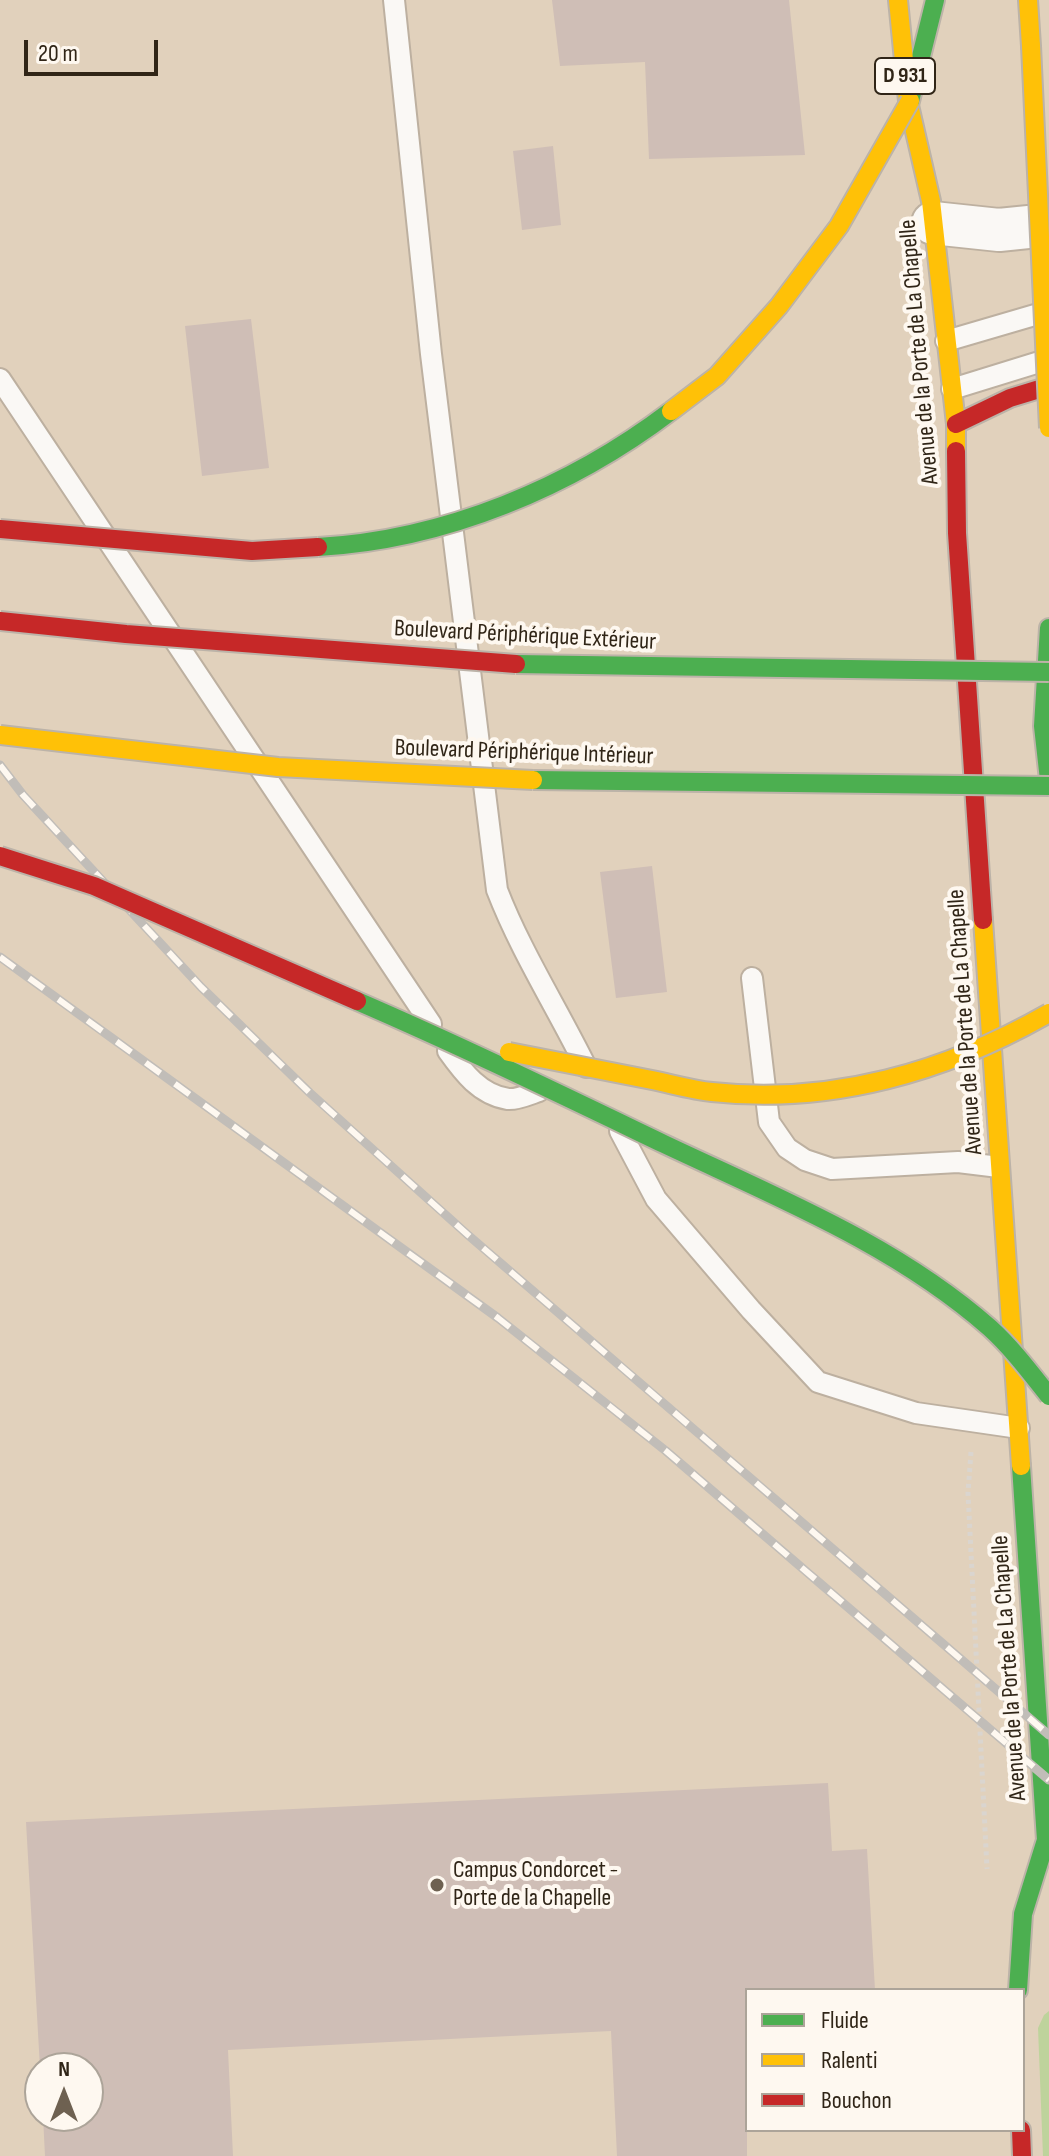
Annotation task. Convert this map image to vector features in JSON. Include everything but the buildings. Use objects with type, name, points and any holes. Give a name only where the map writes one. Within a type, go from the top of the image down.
[{"type":"main road","name":"Avenue de la Porte de La Chapelle","points":[[898,0],[900,49],[932,212],[956,424],[957,533],[1047,1843],[1023,1914],[1018,1988]]},
{"type":"main road","points":[[0,529],[252,551],[353,545],[461,521],[554,483],[631,441],[717,376],[779,306],[839,226],[910,101],[935,0]]},
{"type":"main road","points":[[1028,0],[1049,428]]},
{"type":"main road","points":[[956,424],[1010,398],[1049,386]]},
{"type":"main road","name":"Boulevard Périphérique Extérieur","points":[[0,621],[126,634],[540,666],[1049,672]]},
{"type":"main road","points":[[1049,628],[1043,726],[1049,783]]},
{"type":"main road","name":"Boulevard Périphérique Intérieur","points":[[0,735],[278,767],[528,780],[1049,783]]},
{"type":"main road","points":[[0,856],[94,886],[444,1039],[830,1223],[910,1268],[989,1327],[1014,1352],[1049,1396]]},
{"type":"main road","points":[[444,1039],[712,1092],[797,1093],[863,1085],[919,1072],[982,1049],[1049,1013]]},
{"type":"main road","points":[[1021,2132],[1022,2156]]},
{"type":"street","points":[[932,212],[999,230],[1049,225]]},
{"type":"lane","points":[[394,0],[431,354],[497,890],[512,931],[656,1199],[751,1310],[818,1382],[916,1413],[1019,1428]]},
{"type":"lane","points":[[946,341],[1049,311]]},
{"type":"lane","points":[[952,389],[1049,359]]},
{"type":"lane","points":[[0,379],[464,1073],[479,1087],[510,1099],[539,1091],[587,1070]]},
{"type":"lane","points":[[752,978],[769,1122],[787,1148],[805,1160],[832,1169],[958,1162],[999,1167]]},
{"type":"path","name":"Avenue de la Porte de La Chapelle","points":[[974,1422],[968,1493],[988,1876]]},
{"type":"green space","points":[[1049,2011],[1049,2156],[1043,2156],[1038,2028]]},
{"type":"railway","points":[[0,765],[23,795],[201,987],[310,1093],[468,1235],[1049,1735]]},
{"type":"railway","points":[[0,957],[498,1318],[666,1451],[1049,1780]]},
{"type":"traffic: fast","points":[[910,101],[935,0]]},
{"type":"traffic: fast","points":[[318,547],[413,533],[505,505],[592,463],[671,411]]},
{"type":"traffic: fast","points":[[1049,628],[1043,726],[1049,780]]},
{"type":"traffic: fast","points":[[516,664],[1049,672]]},
{"type":"traffic: fast","points":[[533,780],[1049,786]]},
{"type":"traffic: fast","points":[[357,1001],[792,1204],[875,1247],[954,1298],[990,1328],[1049,1396]]},
{"type":"traffic: fast","points":[[1018,1988],[1023,1914],[1046,1840],[1021,1466]]},
{"type":"traffic: slow","points":[[898,0],[908,101],[931,201],[956,424],[956,451]]},
{"type":"traffic: slow","points":[[1028,0],[1031,46]]},
{"type":"traffic: slow","points":[[1031,46],[1049,428]]},
{"type":"traffic: slow","points":[[671,411],[717,376],[779,306],[839,226],[910,101]]},
{"type":"traffic: slow","points":[[0,735],[278,767],[533,780]]},
{"type":"traffic: slow","points":[[983,920],[1021,1466]]},
{"type":"traffic: slow","points":[[509,1052],[704,1091],[756,1095],[800,1093],[886,1080],[928,1067],[970,1052],[1049,1013]]},
{"type":"traffic: jam","points":[[956,424],[1010,398],[1049,386]]},
{"type":"traffic: jam","points":[[956,451],[957,533],[983,920]]},
{"type":"traffic: jam","points":[[0,529],[252,551],[318,547]]},
{"type":"traffic: jam","points":[[0,621],[126,634],[516,664]]},
{"type":"traffic: jam","points":[[0,856],[94,886],[357,1001]]},
{"type":"traffic: jam","points":[[1021,2132],[1022,2156]]},
{"type":"place","name":"Campus Condorcet - Porte de la Chapelle","points":[[437,1885]]}]
